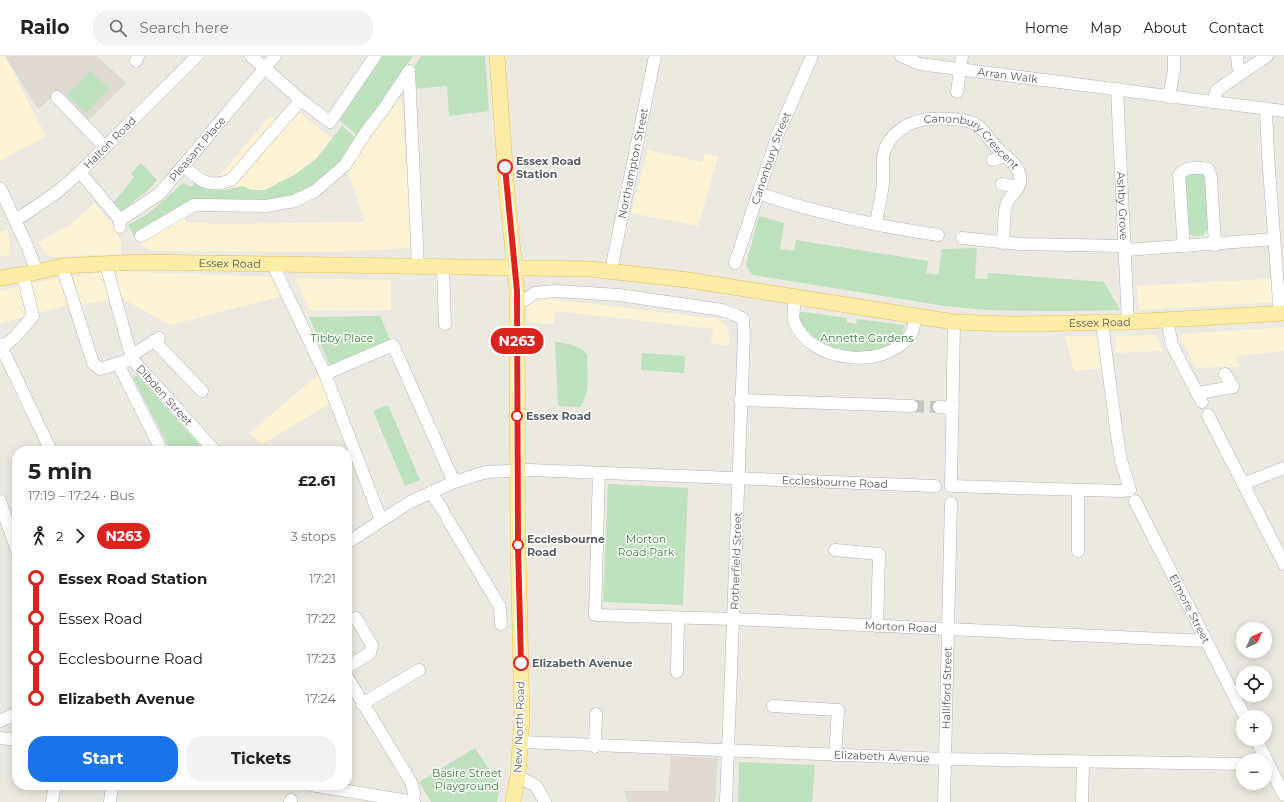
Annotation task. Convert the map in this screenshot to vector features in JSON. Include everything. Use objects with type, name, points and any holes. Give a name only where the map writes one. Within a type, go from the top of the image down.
[{"type":"main road","name":"New North Road","points":[[497,56],[517,305],[521,742],[518,776],[513,802]]},
{"type":"main road","name":"Essex Road","points":[[0,278],[30,274],[62,266],[221,262],[273,265],[611,270],[688,280],[954,322],[1009,324],[1102,323],[1282,313]]},
{"type":"street","name":"Halton Road","points":[[16,220],[56,193],[80,172],[197,56]]},
{"type":"street","points":[[252,56],[301,100],[330,122],[375,56]]},
{"type":"street","name":"Pleasant Place","points":[[80,172],[120,224],[159,194],[275,56]]},
{"type":"street","name":"Northampton Street","points":[[611,270],[656,56]]},
{"type":"street","name":"Canonbury Street","points":[[735,263],[778,134],[812,56]]},
{"type":"street","name":"Arran Walk","points":[[901,56],[920,64],[1169,97],[1284,110]]},
{"type":"street","points":[[957,92],[962,56]]},
{"type":"street","points":[[1169,97],[1174,70],[1174,56]]},
{"type":"street","points":[[1237,56],[1238,66],[1241,73]]},
{"type":"street","points":[[1213,102],[1217,90],[1267,56]]},
{"type":"street","points":[[141,236],[194,205],[266,206],[294,201],[315,191],[345,166],[366,132],[383,110],[409,71],[418,267]]},
{"type":"street","name":"Ashby Grove","points":[[1117,89],[1126,248],[1128,322]]},
{"type":"street","points":[[57,97],[105,147]]},
{"type":"street","points":[[184,166],[204,182],[220,184],[231,180],[301,100]]},
{"type":"street","points":[[1266,108],[1278,214],[1274,240],[1282,313]]},
{"type":"street","name":"Canonbury Crescent","points":[[876,224],[883,182],[883,161],[886,145],[894,134],[905,125],[928,118],[967,121],[977,125],[1019,171],[1020,178],[1018,187],[1006,207],[1004,243]]},
{"type":"street","points":[[993,160],[1006,156]]},
{"type":"street","points":[[1184,247],[1179,175],[1182,171],[1187,169],[1200,167],[1208,169],[1211,177],[1215,245]]},
{"type":"street","points":[[1002,184],[1018,187]]},
{"type":"street","points":[[0,188],[28,248],[33,316],[14,338],[1,345],[49,446]]},
{"type":"street","points":[[758,193],[798,207],[876,224],[938,235]]},
{"type":"street","points":[[962,238],[1004,243],[1126,248],[1184,247],[1274,240]]},
{"type":"street","name":"Dibden Street","points":[[106,264],[132,357],[211,446]]},
{"type":"street","points":[[273,265],[285,287],[325,374],[381,520]]},
{"type":"street","points":[[62,266],[93,363],[100,369],[118,364],[132,357],[156,340],[202,391]]},
{"type":"street","points":[[443,267],[445,324]]},
{"type":"street","name":"Rotherfield Street","points":[[517,305],[535,294],[556,291],[619,295],[722,310],[743,319],[744,335],[740,400],[739,478],[726,802]]},
{"type":"street","points":[[795,297],[793,320],[805,340],[824,351],[848,356],[870,358],[887,353],[900,346],[912,332],[916,316]]},
{"type":"street","points":[[1167,320],[1170,341],[1200,398],[1233,387],[1226,374]]},
{"type":"street","points":[[954,322],[951,486],[1078,491],[1132,496]]},
{"type":"street","name":"Elmore Street","points":[[1102,323],[1110,430],[1132,496],[1240,710]]},
{"type":"street","points":[[325,374],[393,345],[454,482]]},
{"type":"street","points":[[118,364],[159,446]]},
{"type":"street","points":[[740,400],[912,406]]},
{"type":"street","points":[[939,407],[953,408]]},
{"type":"street","points":[[1208,415],[1284,564]]},
{"type":"street","points":[[1243,484],[1284,468]]},
{"type":"street","name":"Ecclesbourne Road","points":[[352,540],[410,502],[454,482],[486,472],[518,470],[935,486]]},
{"type":"street","name":"Morton Road","points":[[599,473],[595,615],[733,619],[1206,641]]},
{"type":"street","points":[[1078,491],[1078,551]]},
{"type":"street","points":[[431,492],[500,607],[501,624]]},
{"type":"street","points":[[0,501],[12,536]]},
{"type":"street","name":"Halliford Street","points":[[944,802],[951,503]]},
{"type":"street","points":[[835,550],[879,554],[877,626]]},
{"type":"street","points":[[352,664],[370,653],[372,645],[356,618]]},
{"type":"street","points":[[677,672],[678,618]]},
{"type":"street","points":[[362,704],[418,670]]},
{"type":"street","points":[[341,790],[414,802],[414,793],[411,782],[352,686]]},
{"type":"street","points":[[773,706],[838,710],[836,755]]},
{"type":"street","points":[[595,747],[596,714]]},
{"type":"street","points":[[0,721],[12,715]]},
{"type":"street","points":[[0,738],[12,739]]},
{"type":"street","name":"Elizabeth Avenue","points":[[521,742],[595,747],[945,759],[1236,764]]},
{"type":"street","points":[[1082,802],[1084,762]]},
{"type":"street","points":[[1272,771],[1284,795]]},
{"type":"street","points":[[518,776],[536,786],[545,802]]},
{"type":"street","points":[[52,802],[54,790]]},
{"type":"street","points":[[110,802],[111,790]]},
{"type":"shaded area","points":[[0,56],[5,56],[46,136],[0,161]]},
{"type":"shaded area","points":[[5,56],[97,56],[126,83],[88,121],[59,92],[38,109]]},
{"type":"shaded area","points":[[401,99],[413,248],[333,252],[155,251],[141,246],[139,239],[185,217],[186,222],[219,224],[365,222],[348,171],[389,104]]},
{"type":"shaded area","points":[[293,107],[332,139],[316,159],[294,175],[265,190],[252,190],[243,186],[224,190],[208,188],[200,174],[200,169],[211,177],[220,175],[270,116],[279,124]]},
{"type":"shaded area","points":[[648,150],[702,162],[705,153],[718,157],[698,226],[631,213]]},
{"type":"shaded area","points":[[94,203],[114,226],[121,243],[121,254],[51,257],[47,255],[38,242],[70,225]]},
{"type":"shaded area","points":[[8,230],[11,255],[0,257],[0,232]]},
{"type":"shaded area","points":[[113,271],[276,277],[283,296],[170,325],[121,298],[78,305],[69,277]]},
{"type":"shaded area","points":[[60,277],[69,305],[0,323],[0,291]]},
{"type":"shaded area","points":[[295,278],[391,280],[391,310],[309,310]]},
{"type":"shaded area","points":[[1284,278],[1284,302],[1139,310],[1137,286]]},
{"type":"shaded area","points":[[535,297],[718,319],[724,323],[729,332],[729,346],[711,343],[713,329],[556,311],[553,324],[528,322],[526,303]]},
{"type":"shaded area","points":[[1284,327],[1284,351],[1236,356],[1238,367],[1195,368],[1189,352],[1180,340],[1182,334]]},
{"type":"shaded area","points":[[1155,335],[1163,351],[1115,353],[1116,336]]},
{"type":"shaded area","points":[[1065,336],[1097,336],[1101,368],[1074,371]]},
{"type":"shaded area","points":[[320,373],[332,402],[261,445],[250,433]]},
{"type":"shaded area","points":[[671,756],[718,758],[715,802],[628,802],[624,791],[668,791]]},
{"type":"green space","points":[[380,56],[413,56],[358,136],[336,117]]},
{"type":"green space","points":[[421,56],[485,56],[489,111],[449,116],[447,86],[413,89],[412,70]]},
{"type":"green space","points":[[91,71],[109,89],[86,113],[67,95]]},
{"type":"green space","points":[[342,126],[357,139],[330,176],[294,198],[265,203],[188,203],[134,236],[128,225],[148,214],[183,183],[191,187],[197,181],[208,188],[224,190],[243,186],[252,190],[265,190],[294,175],[316,159]]},
{"type":"green space","points":[[141,163],[157,180],[146,192],[122,211],[114,202],[134,177],[131,173]]},
{"type":"green space","points":[[1201,171],[1207,177],[1209,226],[1204,235],[1197,236],[1187,232],[1183,174]]},
{"type":"green space","points":[[759,216],[784,223],[780,249],[794,251],[796,240],[928,261],[926,273],[938,275],[942,249],[977,248],[975,278],[987,279],[988,273],[1104,282],[1120,310],[987,310],[945,306],[753,275],[748,270],[746,264]]},
{"type":"green space","name":"Annette Gardens","points":[[797,311],[847,318],[847,322],[856,324],[857,319],[904,325],[902,336],[888,347],[869,355],[826,346],[809,336],[797,322]]},
{"type":"green space","name":"Tibby Place","points":[[380,316],[390,340],[330,365],[309,317]]},
{"type":"green space","points":[[555,342],[576,347],[587,354],[587,389],[586,395],[580,407],[558,406]]},
{"type":"green space","points":[[642,353],[685,356],[684,373],[641,370]]},
{"type":"green space","points":[[137,375],[201,446],[168,446],[133,378]]},
{"type":"green space","points":[[388,405],[420,480],[405,486],[373,411]]},
{"type":"green space","name":"Morton Road Park","points":[[608,484],[688,488],[683,605],[603,602]]},
{"type":"green space","name":"Basire Street Playground","points":[[475,748],[500,786],[497,802],[431,802],[419,782]]},
{"type":"green space","points":[[739,762],[815,765],[812,802],[738,802]]},
{"type":"tunnel","points":[[912,406],[939,407]]},
{"type":"bus line","name":"N263","points":[[505,167],[517,291],[518,545],[521,663]]},
{"type":"place","name":"Essex Road Station","points":[[505,167]]},
{"type":"place","name":"Essex Road","points":[[517,416]]},
{"type":"place","name":"Ecclesbourne Road","points":[[518,545]]},
{"type":"place","name":"Elizabeth Avenue","points":[[521,663]]}]
